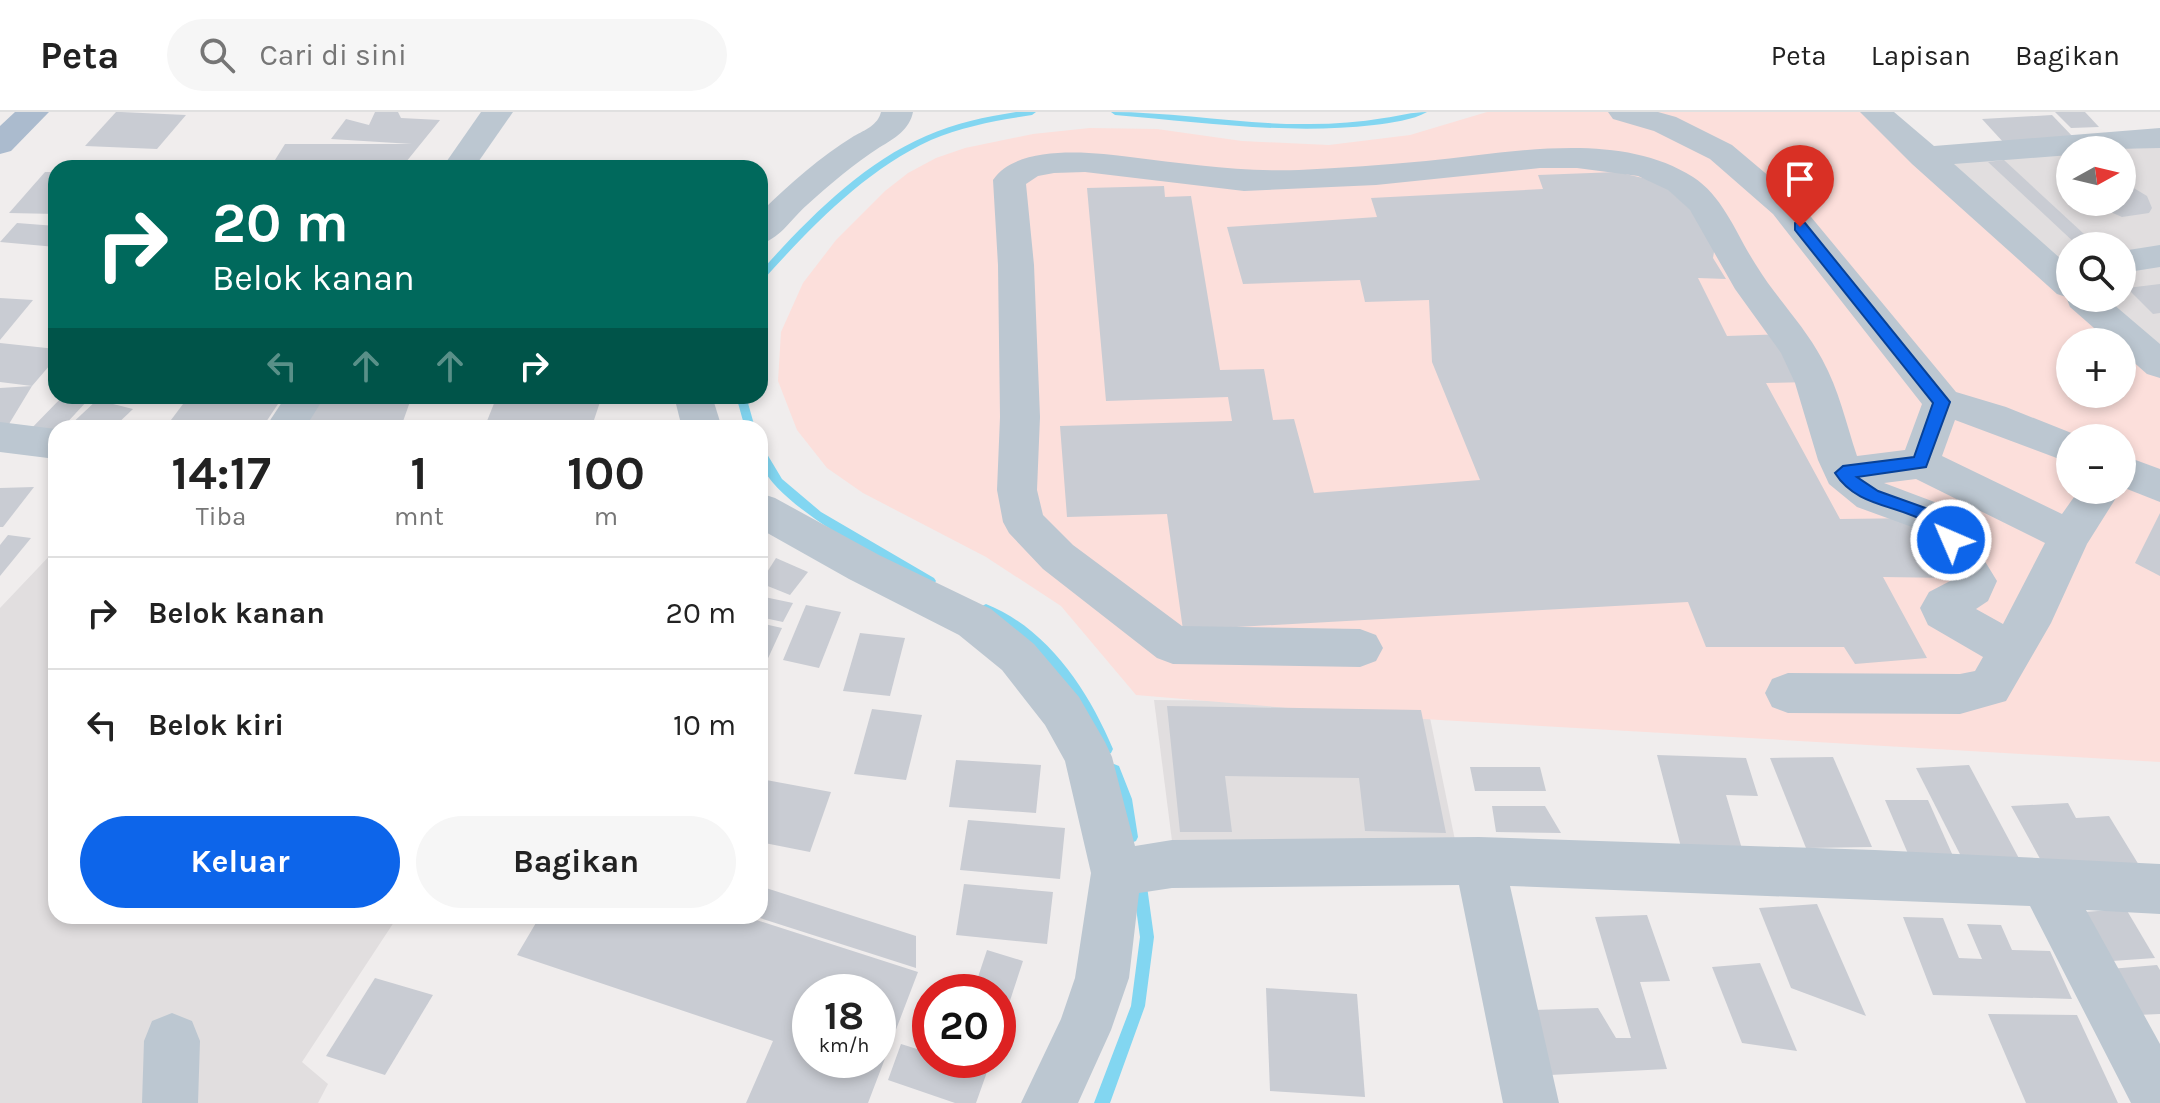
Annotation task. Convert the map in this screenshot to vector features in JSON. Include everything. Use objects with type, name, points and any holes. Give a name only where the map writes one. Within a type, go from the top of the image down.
[{"type":"main road","points":[[0,144],[33,112]]},
{"type":"street","points":[[464,160],[497,112]]},
{"type":"street","points":[[768,225],[854,150],[885,131],[896,119],[897,112]]},
{"type":"street","points":[[1624,112],[1665,124],[1721,152],[1785,207],[1942,402],[2056,442]]},
{"type":"street","points":[[1876,112],[1923,157],[2056,268]]},
{"type":"street","points":[[1923,157],[2160,138]]},
{"type":"street","points":[[1360,648],[1173,645],[1058,557],[1024,522],[1017,490],[1020,417],[1017,280],[1009,180],[1018,170],[1033,165],[1107,163],[1241,181],[1394,174],[1549,158],[1614,160],[1679,182],[1696,196],[1746,279],[1785,328],[1809,369],[1827,415],[1831,444],[1843,473],[1872,496],[1938,520],[1975,581],[1973,589],[1945,605],[1942,608],[1944,612],[2010,650]]},
{"type":"street","points":[[2136,260],[2160,256]]},
{"type":"street","points":[[2099,312],[2160,365]]},
{"type":"street","points":[[1920,463],[1942,402]]},
{"type":"street","points":[[0,437],[48,443]]},
{"type":"street","points":[[1843,473],[1920,463],[2069,536]]},
{"type":"street","points":[[2136,476],[2160,486]]},
{"type":"street","points":[[1788,693],[1979,691],[1990,687],[2035,610],[2069,536],[2091,504]]},
{"type":"street","points":[[768,513],[864,567],[975,622],[1018,657],[1062,711],[1088,757],[1141,869],[1084,1030],[1049,1103]]},
{"type":"street","points":[[1141,869],[1479,861],[1875,874],[2160,889]]},
{"type":"street","points":[[1479,861],[1531,1103]]},
{"type":"street","points":[[2045,884],[2160,1101]]},
{"type":"street","points":[[170,1103],[172,1041]]},
{"type":"shaded area","points":[[1487,112],[1876,112],[2056,285],[2056,312],[2089,312],[2110,328],[2056,328],[2056,408],[2136,408],[2136,348],[2160,366],[2160,762],[1406,718],[1136,695],[1061,606],[986,557],[863,493],[827,468],[797,430],[778,381],[781,332],[803,283],[836,240],[885,191],[908,173],[936,158],[965,148],[1033,134],[1090,128],[1157,129],[1242,141],[1329,145],[1410,135]]},
{"type":"shaded area","points":[[2160,142],[2160,366],[2136,345],[2136,328],[2117,328],[2099,312],[2136,312],[2136,232],[2056,232],[2056,275],[1923,157],[2056,149],[2056,216],[2136,216],[2136,144]]},
{"type":"shaded area","points":[[48,557],[48,924],[393,924],[302,1062],[328,1084],[318,1103],[0,1103],[0,608]]},
{"type":"shaded area","points":[[1154,700],[1427,703],[1456,845],[1172,841]]},
{"type":"building","points":[[116,112],[186,115],[157,149],[85,146]]},
{"type":"building","points":[[375,112],[398,112],[401,118],[440,120],[408,160],[275,160],[285,144],[412,144],[331,139],[346,119],[369,125]]},
{"type":"building","points":[[2055,112],[2085,112],[2099,127],[2071,128]]},
{"type":"building","points":[[2052,115],[2072,136],[2056,136],[2056,140],[2004,143],[1982,119]]},
{"type":"building","points":[[2004,160],[2056,208],[2056,216],[2065,216],[2082,232],[2063,232],[1988,162]]},
{"type":"building","points":[[45,172],[48,172],[48,214],[9,213]]},
{"type":"building","points":[[1617,172],[1660,182],[1717,234],[1713,258],[1726,279],[1698,278],[1727,336],[1784,334],[1810,382],[1766,383],[1840,519],[1920,518],[1954,578],[1883,577],[1927,658],[1855,664],[1844,647],[1706,647],[1688,602],[1183,630],[1167,514],[1067,517],[1060,426],[1232,421],[1228,397],[1106,401],[1087,188],[1164,186],[1165,197],[1191,196],[1220,370],[1264,369],[1273,420],[1294,419],[1314,493],[1480,480],[1432,362],[1429,300],[1365,302],[1360,280],[1243,284],[1227,227],[1377,217],[1371,198],[1543,189],[1538,175]]},
{"type":"building","points":[[2136,189],[2147,196],[2152,208],[2149,213],[2136,215]]},
{"type":"building","points":[[17,223],[48,225],[48,246],[0,242]]},
{"type":"building","points":[[2160,284],[2160,313],[2153,314],[2136,297],[2136,287]]},
{"type":"building","points":[[0,298],[33,300],[0,340]]},
{"type":"building","points":[[0,343],[48,348],[48,367],[32,386],[0,382]]},
{"type":"building","points":[[32,386],[9,424],[0,424],[0,388]]},
{"type":"building","points":[[55,404],[84,404],[69,420],[48,420],[48,434],[27,433]]},
{"type":"building","points":[[93,404],[113,404],[133,409],[121,420],[76,420]]},
{"type":"building","points":[[183,404],[278,404],[267,420],[171,420]]},
{"type":"building","points":[[312,404],[409,404],[403,420],[305,420]]},
{"type":"building","points":[[494,404],[599,404],[594,420],[487,420]]},
{"type":"building","points":[[34,487],[3,527],[0,527],[0,488]]},
{"type":"building","points":[[2160,513],[2160,576],[2135,563]]},
{"type":"building","points":[[8,535],[31,538],[0,576],[0,545]]},
{"type":"building","points":[[776,558],[808,572],[790,595],[768,586],[768,570]]},
{"type":"building","points":[[768,598],[793,603],[783,622],[768,619]]},
{"type":"building","points":[[806,605],[841,612],[819,668],[783,660]]},
{"type":"building","points":[[768,625],[782,628],[768,658]]},
{"type":"building","points":[[860,633],[905,638],[890,696],[843,691]]},
{"type":"building","points":[[1167,706],[1421,710],[1446,833],[1365,831],[1359,778],[1225,776],[1232,832],[1180,832]]},
{"type":"building","points":[[872,709],[922,715],[906,780],[854,774]]},
{"type":"building","points":[[1657,755],[1746,758],[1758,796],[1726,795],[1742,849],[1681,847]]},
{"type":"building","points":[[1833,757],[1872,847],[1806,848],[1770,758]]},
{"type":"building","points":[[956,760],[1041,765],[1036,813],[949,807]]},
{"type":"building","points":[[1969,765],[2022,864],[1966,866],[1916,768]]},
{"type":"building","points":[[1470,767],[1540,767],[1546,791],[1475,791]]},
{"type":"building","points":[[768,780],[831,792],[810,852],[768,844]]},
{"type":"building","points":[[1885,800],[1928,800],[1953,856],[1909,856]]},
{"type":"building","points":[[2068,803],[2076,818],[2109,816],[2142,870],[2049,875],[2011,806]]},
{"type":"building","points":[[1492,806],[1545,806],[1561,833],[1496,832]]},
{"type":"building","points":[[968,820],[1065,828],[1060,879],[960,870]]},
{"type":"building","points":[[964,884],[1053,892],[1047,944],[956,935]]},
{"type":"building","points":[[768,889],[916,936],[916,968],[768,921]]},
{"type":"building","points":[[1817,904],[1866,1016],[1791,988],[1759,908]]},
{"type":"building","points":[[2126,909],[2155,958],[2098,962],[2070,913]]},
{"type":"building","points":[[1647,915],[1670,981],[1640,982],[1667,1069],[1550,1075],[1533,1010],[1598,1008],[1616,1038],[1631,1038],[1595,917]]},
{"type":"building","points":[[1903,917],[1943,918],[1959,958],[1982,959],[1967,924],[2001,925],[2012,950],[2050,951],[2072,999],[1933,995]]},
{"type":"building","points":[[535,924],[768,924],[918,972],[912,974],[912,988],[896,1030],[896,974],[792,974],[792,1078],[878,1078],[868,1103],[746,1103],[773,1041],[517,955]]},
{"type":"building","points":[[987,950],[1023,961],[1016,982],[1016,974],[979,974]]},
{"type":"building","points":[[1760,963],[1797,1051],[1742,1043],[1712,967]]},
{"type":"building","points":[[2157,965],[2160,970],[2160,1014],[2137,1015],[2110,969]]},
{"type":"building","points":[[375,978],[433,995],[385,1075],[326,1056]]},
{"type":"building","points":[[1266,988],[1357,994],[1365,1097],[1270,1091]]},
{"type":"building","points":[[1988,1014],[2077,1015],[2118,1103],[2026,1103]]},
{"type":"building","points":[[901,1044],[912,1047],[912,1078],[985,1078],[976,1103],[955,1103],[888,1080],[896,1078],[896,1058]]},
{"type":"waterway","points":[[768,269],[824,212],[900,153],[954,128],[1032,112]]},
{"type":"waterway","points":[[1115,112],[1309,127],[1385,121],[1423,112]]},
{"type":"waterway","points":[[743,404],[748,420]]},
{"type":"waterway","points":[[768,465],[778,482],[817,515],[930,581]]},
{"type":"waterway","points":[[986,609],[1025,634],[1059,667],[1086,706],[1106,749]]},
{"type":"waterway","points":[[1114,770],[1125,799],[1131,837]]},
{"type":"waterway","points":[[1102,1103],[1138,1006],[1147,937],[1139,879]]},
{"type":"route","points":[[1800,227],[1942,402],[1920,463],[1843,473],[1872,496],[1938,520],[1951,540]]}]
